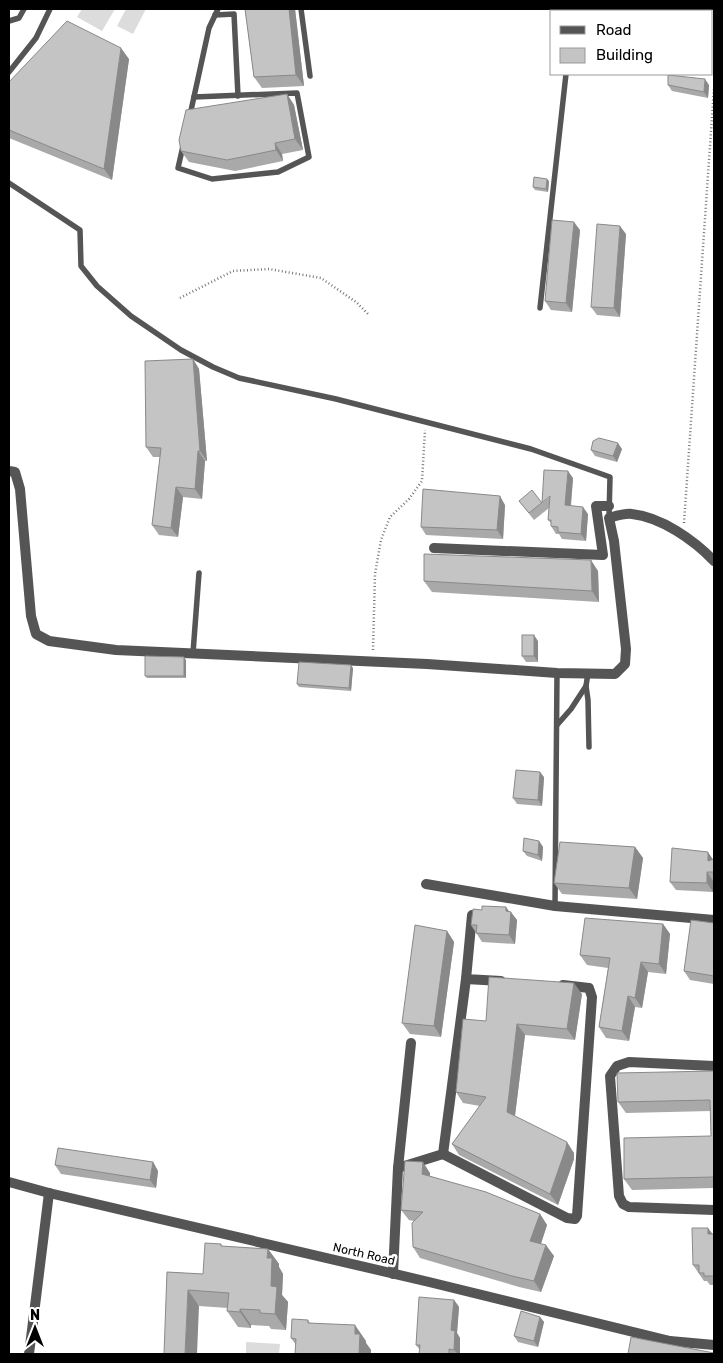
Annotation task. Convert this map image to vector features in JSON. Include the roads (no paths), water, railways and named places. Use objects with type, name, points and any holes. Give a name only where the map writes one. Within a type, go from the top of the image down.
[{"type":"street","points":[[9,471],[15,472],[20,489],[31,616],[36,634],[49,642],[116,650],[557,673],[615,674],[625,664],[626,649],[614,541],[609,518],[630,514],[657,520],[702,548],[714,561]]},
{"type":"street","points":[[434,548],[603,555],[596,506],[610,506]]},
{"type":"street","points":[[426,884],[556,906],[714,920]]},
{"type":"street","points":[[443,1154],[466,979],[472,915]]},
{"type":"street","points":[[466,979],[515,982]]},
{"type":"street","points":[[398,1168],[443,1154],[567,1218],[575,1219],[577,1216],[592,996],[589,988],[583,986],[554,985]]},
{"type":"street","points":[[393,1274],[398,1168],[411,1043]]},
{"type":"street","points":[[714,1066],[629,1062],[617,1066],[610,1076],[619,1196],[622,1204],[629,1207],[714,1210]]},
{"type":"street","name":"North Road","points":[[9,1182],[49,1194],[670,1341],[714,1344]]},
{"type":"street","points":[[29,1354],[49,1194]]},
{"type":"lane","points":[[9,22],[19,18],[24,9]]},
{"type":"lane","points":[[9,72],[36,38],[50,9]]},
{"type":"lane","points":[[189,122],[209,28],[218,9]]},
{"type":"lane","points":[[302,9],[310,76]]},
{"type":"lane","points":[[215,15],[234,14],[238,96]]},
{"type":"lane","points":[[540,308],[566,75]]},
{"type":"lane","points":[[184,140],[178,168],[212,179],[278,172],[309,157],[297,93],[194,97]]},
{"type":"lane","points":[[9,183],[80,230],[80,266],[97,286],[131,316],[181,350],[239,378],[336,399],[531,449],[610,477],[609,518]]},
{"type":"lane","points":[[193,653],[199,573]]},
{"type":"lane","points":[[556,906],[557,673]]},
{"type":"lane","points":[[588,674],[586,686],[589,747]]},
{"type":"lane","points":[[557,725],[572,708],[586,686]]}]
